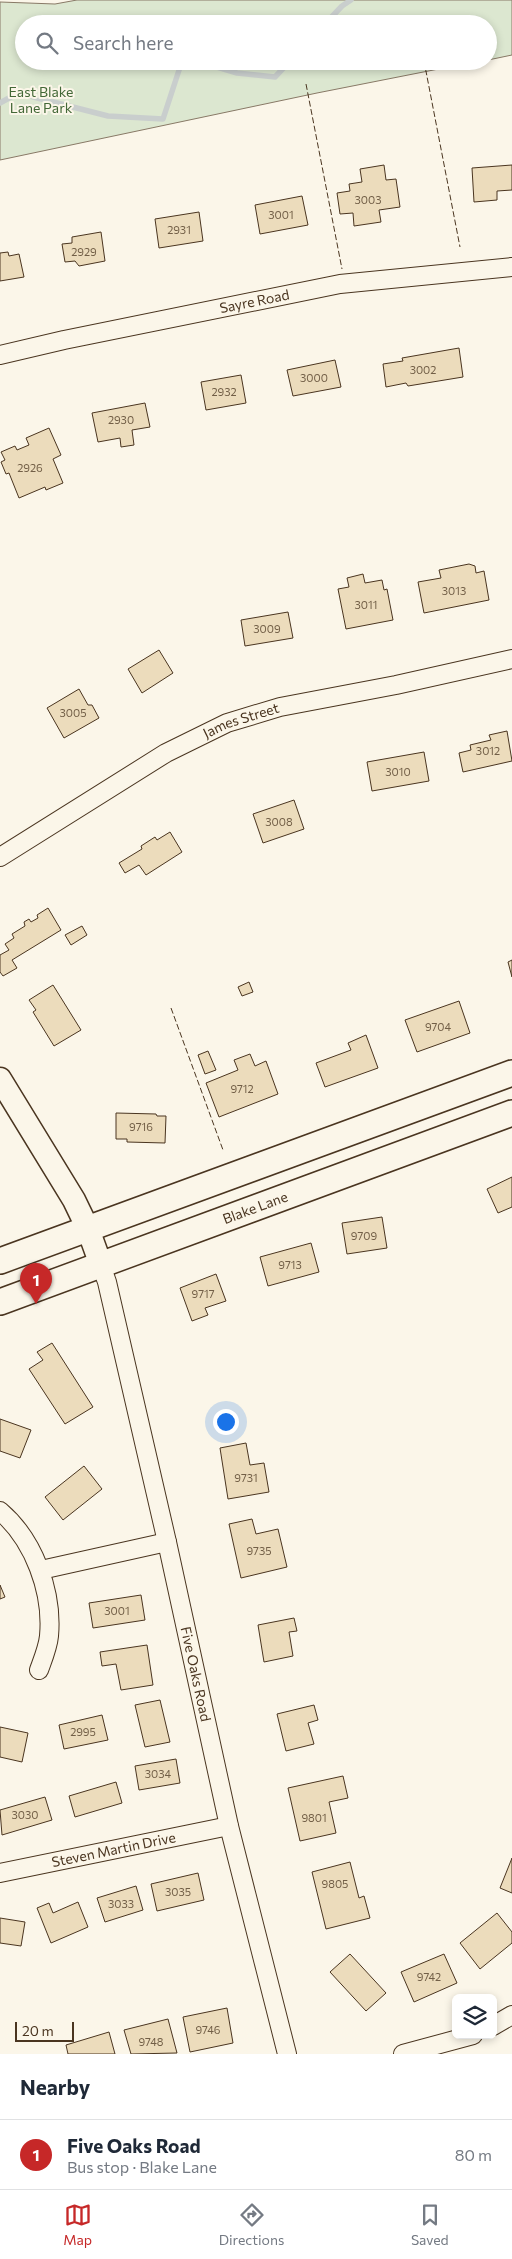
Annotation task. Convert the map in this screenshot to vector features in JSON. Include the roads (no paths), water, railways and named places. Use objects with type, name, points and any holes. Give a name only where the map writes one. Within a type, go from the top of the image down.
[{"type":"main road","points":[[0,1261],[512,1073]]},
{"type":"main road","name":"Blake Lane","points":[[0,1302],[512,1113]]},
{"type":"street","name":"Sayre Road","points":[[0,355],[64,340],[340,284],[512,267]]},
{"type":"street","name":"James Street","points":[[0,857],[166,754],[227,724],[280,708],[512,659]]},
{"type":"street","name":"Five Oaks Road","points":[[0,1080],[74,1200],[88,1228],[107,1282],[167,1542],[229,1826],[287,2054]]},
{"type":"street","points":[[0,1511],[22,1534],[40,1570],[48,1610],[49,1638],[39,1670]]},
{"type":"street","points":[[40,1570],[167,1542]]},
{"type":"street","name":"Steven Martin Drive","points":[[0,1873],[229,1826]]},
{"type":"street","points":[[497,2024],[512,2015]]},
{"type":"street","points":[[402,2054],[458,2039]]},
{"type":"waterway","points":[[334,15],[351,0]]},
{"type":"waterway","points":[[0,103],[18,93],[108,116],[163,119],[179,70]]},
{"type":"waterway","points":[[227,70],[237,73],[275,77],[282,70]]},
{"type":"place","name":"Five Oaks Road","points":[[36,1304]]},
{"type":"park label","name":"East Blake Lane Park","points":[[41,100]]}]
